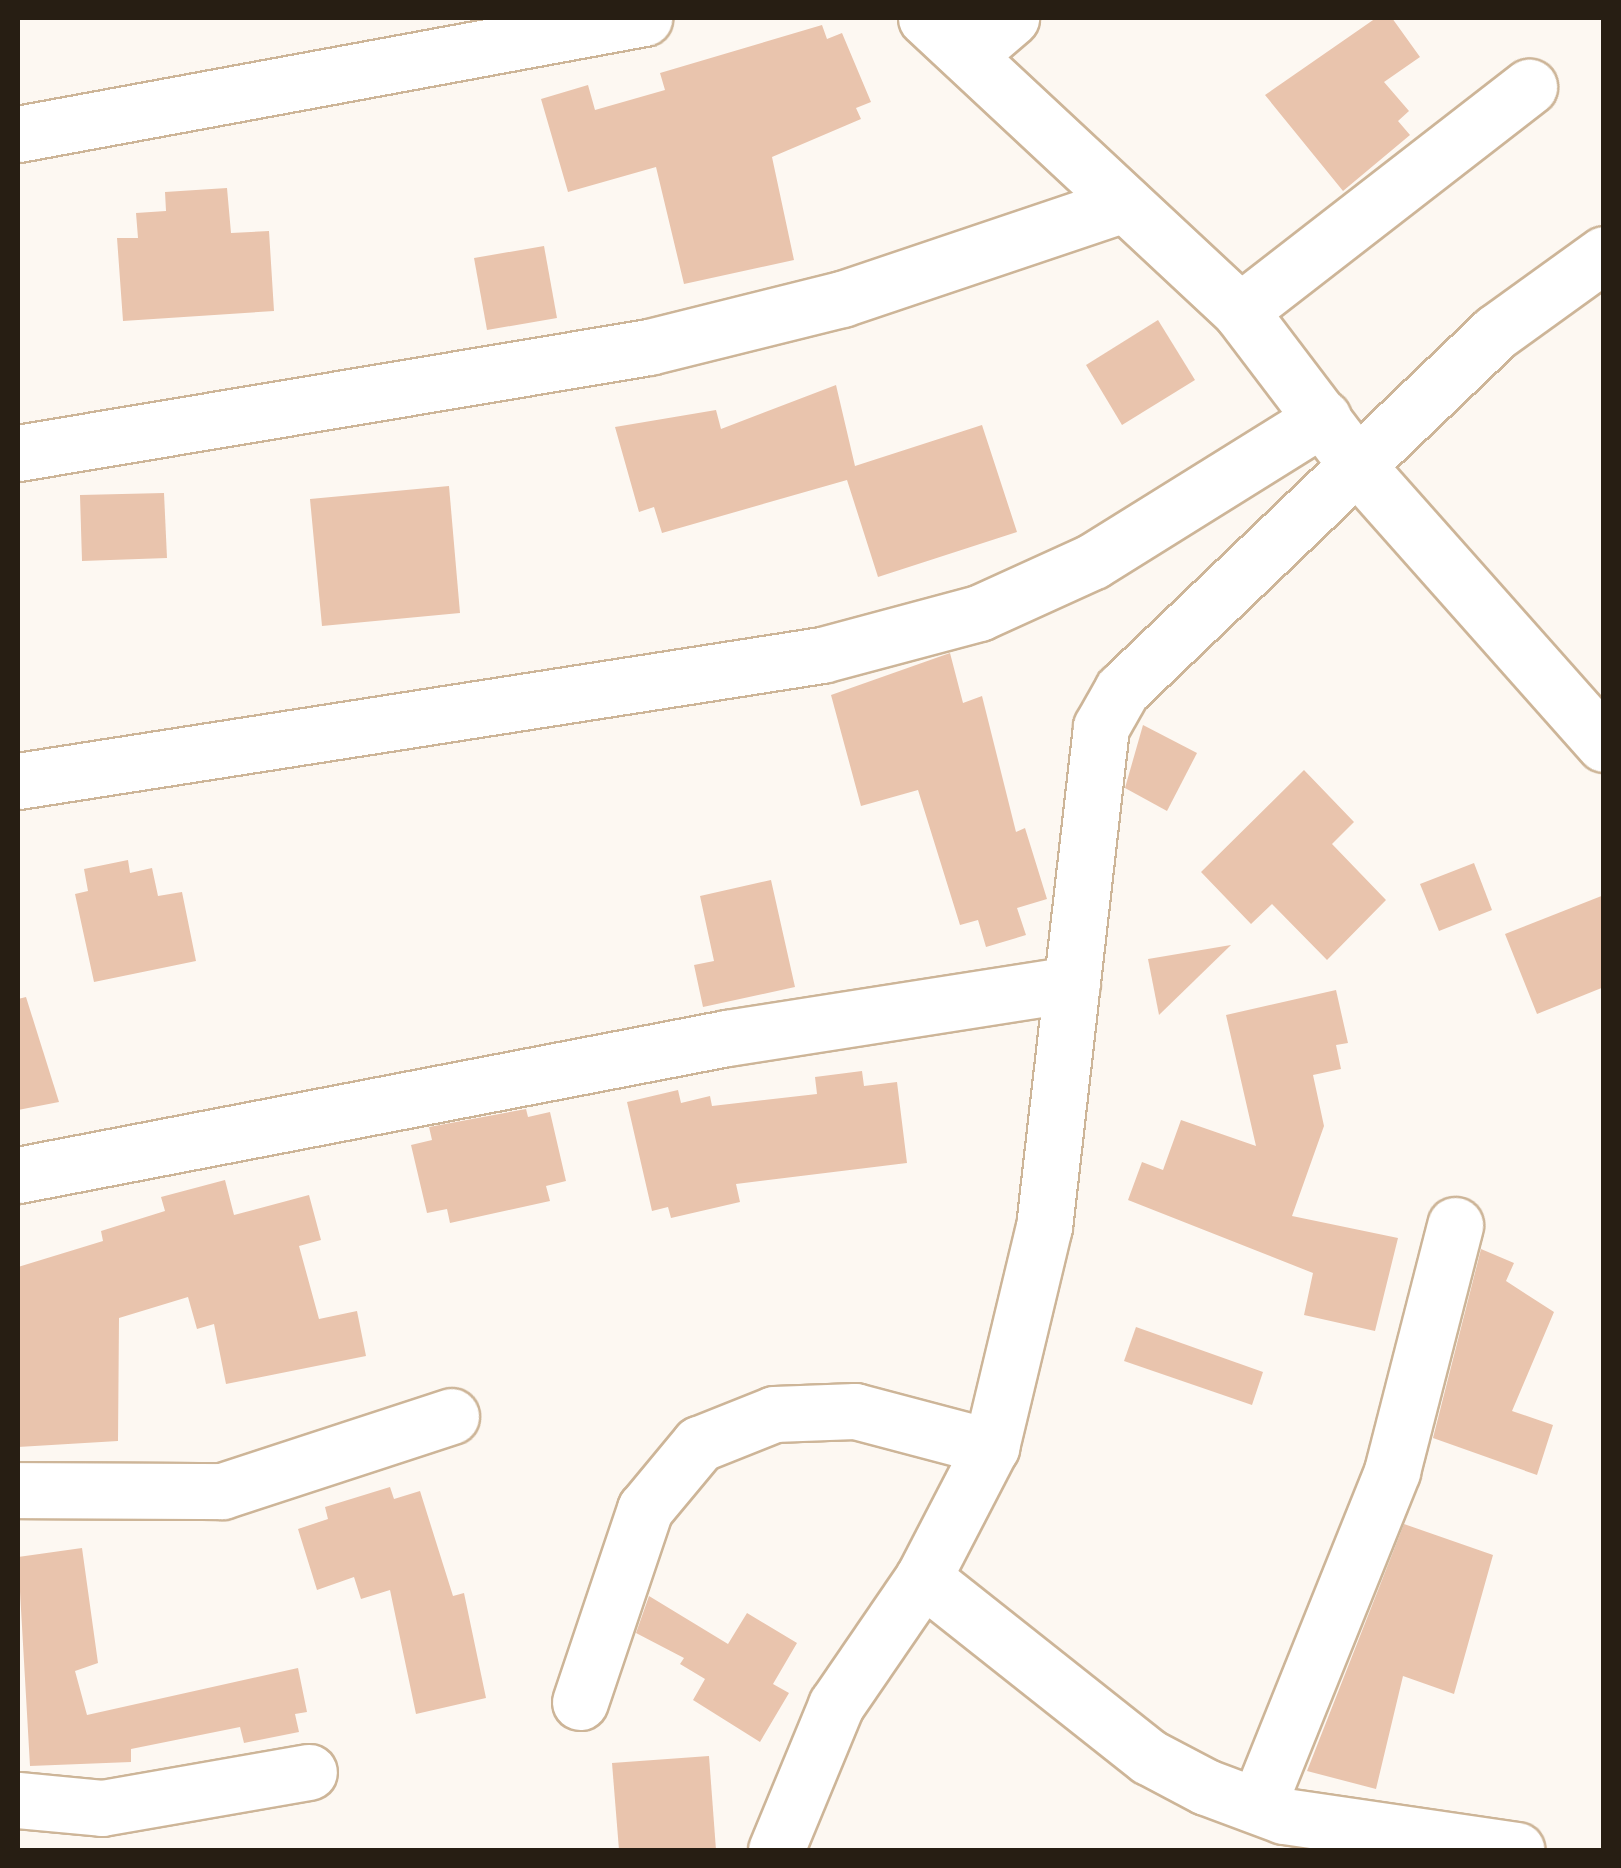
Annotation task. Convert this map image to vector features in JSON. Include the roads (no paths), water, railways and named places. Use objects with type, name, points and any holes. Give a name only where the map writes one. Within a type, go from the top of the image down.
[{"type":"street","points":[[18,134],[644,18]]},
{"type":"street","points":[[926,18],[1240,311],[1359,468],[1604,744]]},
{"type":"street","points":[[968,55],[1011,18]]},
{"type":"street","points":[[1240,311],[1528,87]]},
{"type":"street","points":[[18,452],[649,347],[842,299],[1124,204]]},
{"type":"street","points":[[776,1850],[836,1704],[924,1578],[991,1447],[1044,1227],[1090,780],[1108,715],[1122,690],[1359,468],[1496,332],[1604,254]]},
{"type":"street","points":[[18,781],[822,655],[979,613],[1093,561],[1322,418]]},
{"type":"street","points":[[18,1174],[727,1038],[1072,984]]},
{"type":"street","points":[[1273,1824],[1392,1471],[1455,1225]]},
{"type":"street","points":[[580,1702],[646,1509],[699,1444],[774,1414],[855,1411],[991,1447]]},
{"type":"street","points":[[18,1490],[222,1491],[450,1416]]},
{"type":"street","points":[[924,1578],[1149,1757],[1273,1824],[1499,1849]]},
{"type":"street","points":[[18,1800],[102,1808],[310,1772]]}]
